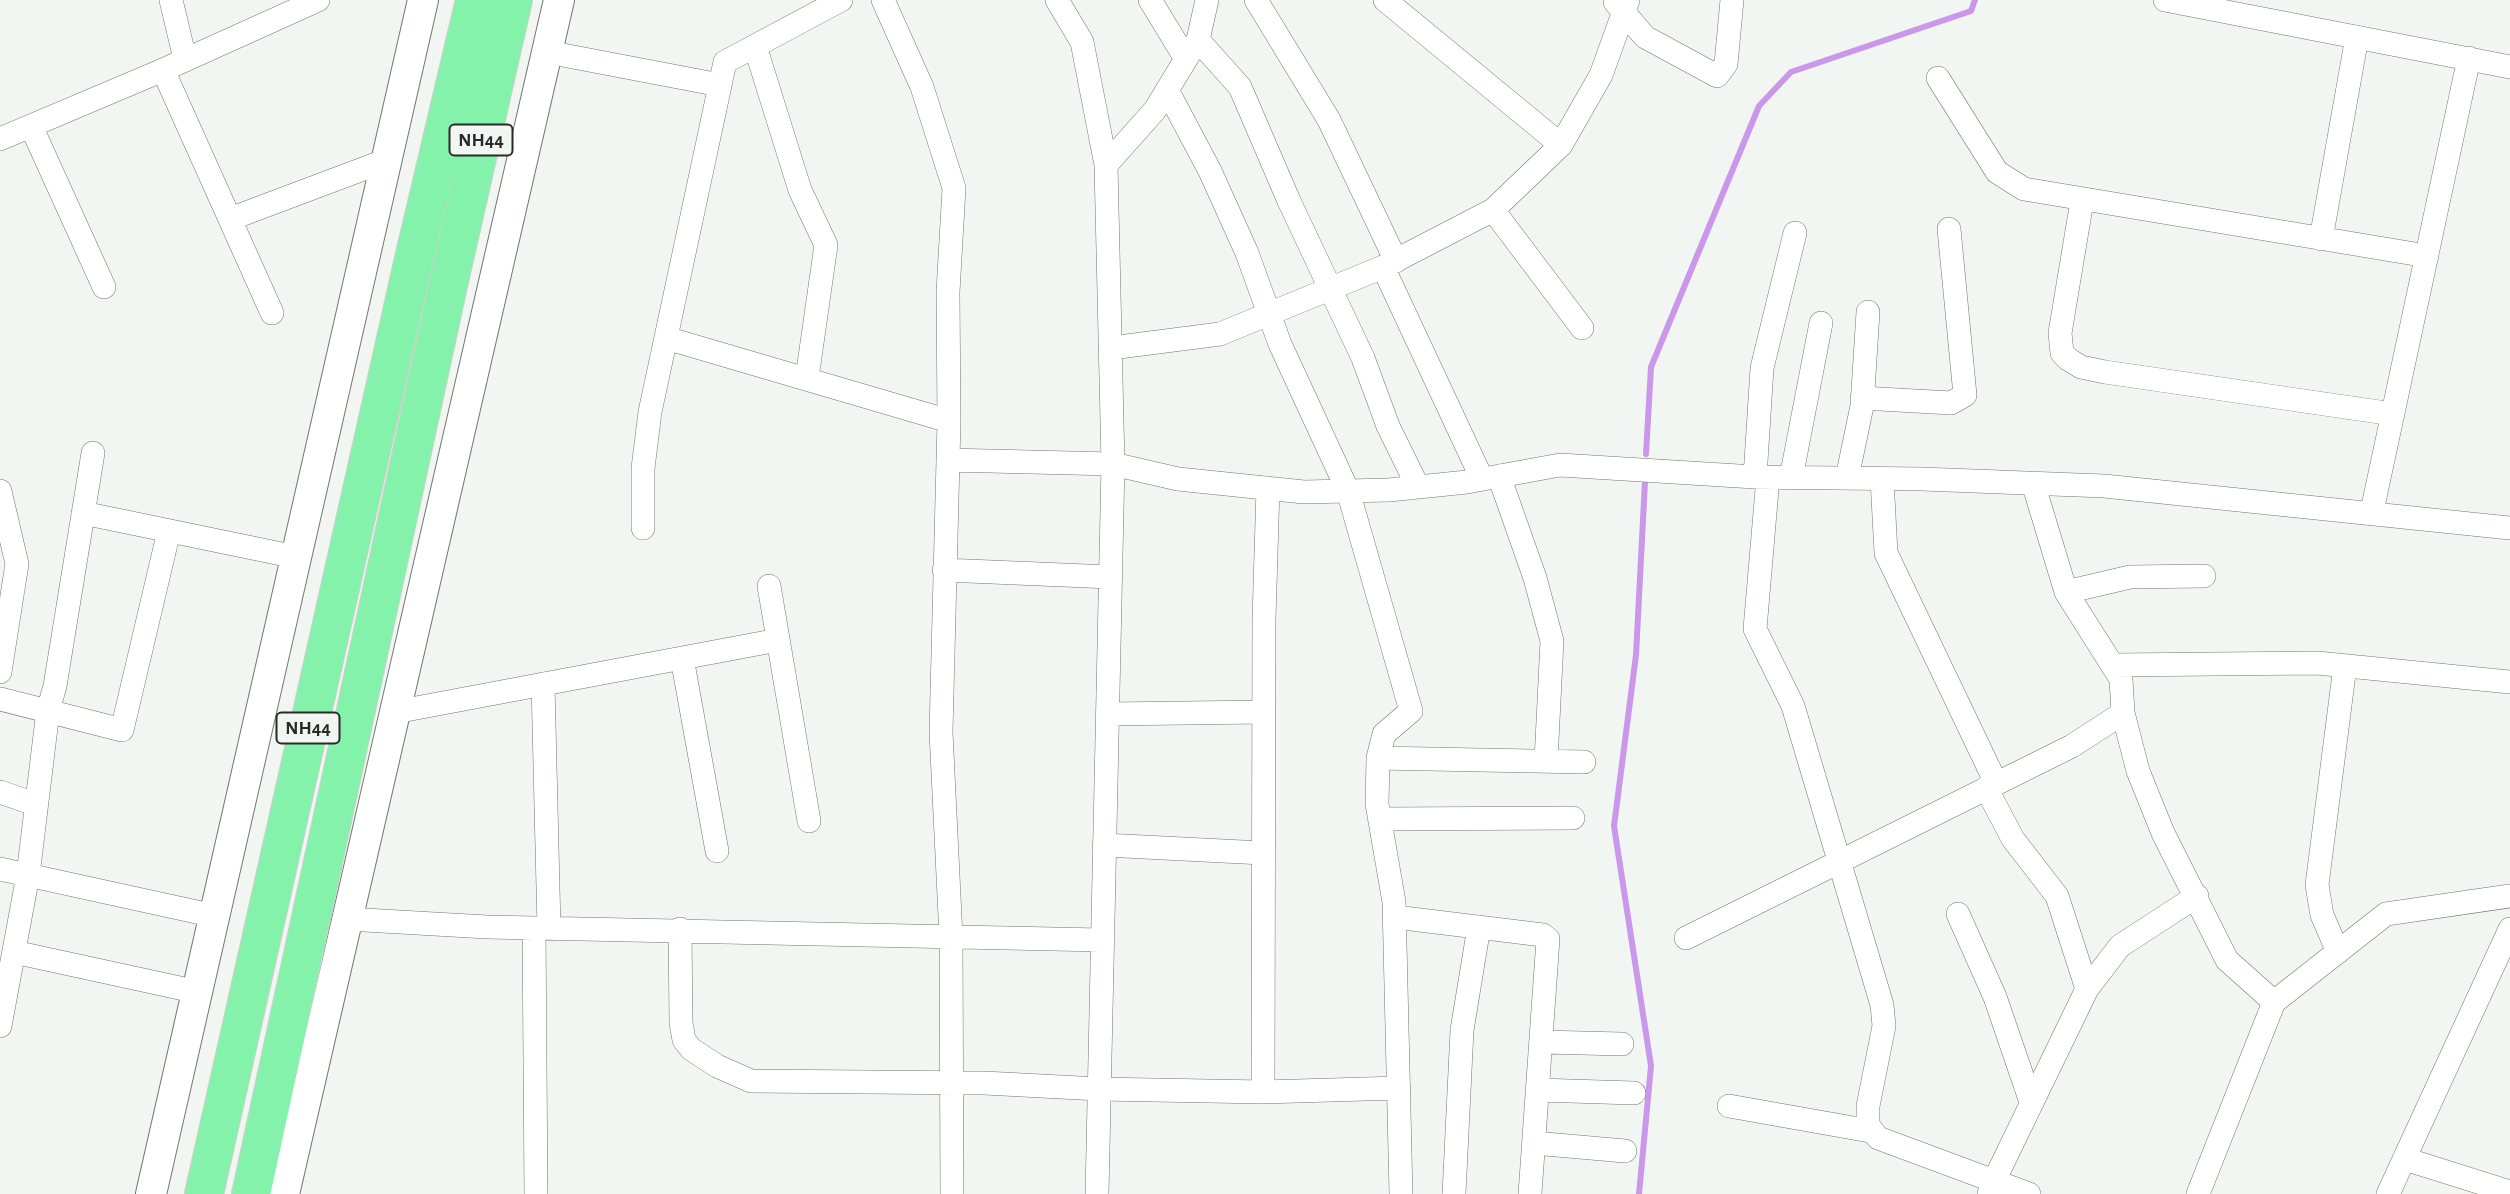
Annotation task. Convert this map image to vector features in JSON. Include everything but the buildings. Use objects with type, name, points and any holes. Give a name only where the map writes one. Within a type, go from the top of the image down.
[{"type":"highway","name":"NH44","points":[[204,1194],[413,263],[475,0]]},
{"type":"highway","name":"NH44","points":[[251,1194],[449,281],[513,0]]},
{"type":"street","points":[[171,0],[186,59]]},
{"type":"street","points":[[0,139],[163,71],[318,0]]},
{"type":"street","points":[[151,1194],[423,0]]},
{"type":"street","points":[[284,1194],[559,0]]},
{"type":"street","points":[[643,528],[643,468],[666,338],[725,62],[841,0]]},
{"type":"street","points":[[883,0],[922,87],[954,188],[948,292],[949,421],[941,732],[951,937],[954,1082],[952,1194]]},
{"type":"street","points":[[1057,0],[1082,42],[1107,165],[1113,464],[1097,1194]]},
{"type":"street","points":[[1150,0],[1192,50],[1240,87],[1363,358],[1388,426],[1418,487]]},
{"type":"street","points":[[1107,165],[1155,110],[1192,50],[1207,0]]},
{"type":"street","points":[[1256,0],[1329,120],[1390,264],[1535,578],[1552,641],[1546,761]]},
{"type":"street","points":[[1385,0],[1561,145]]},
{"type":"street","points":[[1621,4],[1645,37],[1717,76],[1726,64],[1732,0]]},
{"type":"street","points":[[2165,0],[2510,67]]},
{"type":"street","points":[[1111,348],[1220,334],[1390,264],[1493,210],[1561,145],[1601,75],[1621,4]]},
{"type":"street","points":[[2321,239],[2357,37]]},
{"type":"street","points":[[755,46],[800,190],[826,245],[807,378]]},
{"type":"street","points":[[547,51],[720,85]]},
{"type":"street","points":[[2372,511],[2469,58]]},
{"type":"street","points":[[163,71],[272,313]]},
{"type":"street","points":[[1938,78],[1997,172],[2007,181],[2024,189],[2082,201],[2427,256]]},
{"type":"street","points":[[1167,90],[1210,172],[1247,253],[1269,313],[1348,491],[1411,711],[1384,734],[1378,758],[1380,819],[1395,917],[1401,1194]]},
{"type":"street","points":[[31,126],[104,288]]},
{"type":"street","points":[[230,219],[387,160]]},
{"type":"street","points":[[2082,201],[2060,333],[2062,353],[2068,359],[2081,367],[2105,372],[2393,414]]},
{"type":"street","points":[[1493,210],[1582,328]]},
{"type":"street","points":[[1862,398],[1951,403],[1965,395],[1950,229]]},
{"type":"street","points":[[1795,233],[1762,368],[1771,477],[1755,629],[1788,693],[1841,861],[1885,1016],[1868,1106],[1870,1131]]},
{"type":"street","points":[[1847,478],[1862,398],[1868,312]]},
{"type":"street","points":[[1771,477],[1821,323]]},
{"type":"street","points":[[666,338],[949,421]]},
{"type":"street","points":[[0,1027],[9,955],[28,875],[48,711],[55,685],[93,453]]},
{"type":"street","points":[[948,460],[1113,464],[1178,479],[1268,488],[1348,491],[1418,487],[1491,478],[1560,465],[1771,477],[2104,486],[2372,511],[2510,528]]},
{"type":"street","points":[[1882,479],[1886,553],[2013,839],[2057,896],[2087,989]]},
{"type":"street","points":[[2033,483],[2066,593],[2121,679],[2123,713],[2138,771],[2163,833],[2227,960],[2274,1002]]},
{"type":"street","points":[[1263,1092],[1263,712],[1268,488]]},
{"type":"street","points":[[0,491],[18,564],[5,607],[0,673]]},
{"type":"street","points":[[83,513],[296,557]]},
{"type":"street","points":[[0,699],[122,730],[169,531]]},
{"type":"street","points":[[944,570],[1111,577]]},
{"type":"street","points":[[2066,593],[2130,577],[2204,576]]},
{"type":"street","points":[[769,586],[808,821]]},
{"type":"street","points":[[395,712],[778,640]]},
{"type":"street","points":[[682,658],[716,851]]},
{"type":"street","points":[[2114,665],[2317,663],[2510,682]]},
{"type":"street","points":[[2338,951],[2322,915],[2317,885],[2345,666]]},
{"type":"street","points":[[537,1194],[543,684]]},
{"type":"street","points":[[1108,714],[1263,712]]},
{"type":"street","points":[[1686,938],[2072,746],[2123,713]]},
{"type":"street","points":[[1378,758],[1584,762]]},
{"type":"street","points":[[0,792],[35,804]]},
{"type":"street","points":[[1380,819],[1573,818]]},
{"type":"street","points":[[1104,845],[1263,853]]},
{"type":"street","points":[[0,869],[215,916]]},
{"type":"street","points":[[1992,1188],[2087,989],[2120,946],[2197,896]]},
{"type":"street","points":[[2198,1194],[2274,1002],[2386,914],[2510,897]]},
{"type":"street","points":[[1958,914],[1996,997],[2031,1102]]},
{"type":"street","points":[[1395,917],[1544,935],[1548,939],[1530,1194]]},
{"type":"street","points":[[347,919],[542,928],[1101,940]]},
{"type":"street","points":[[1454,1194],[1462,1030],[1479,927]]},
{"type":"street","points":[[680,929],[682,1031],[691,1049],[717,1066],[751,1081],[954,1082],[1099,1089],[1263,1092],[1399,1088]]},
{"type":"street","points":[[2388,1194],[2510,929]]},
{"type":"street","points":[[9,955],[198,992]]},
{"type":"street","points":[[1542,1042],[1622,1044]]},
{"type":"street","points":[[1538,1090],[1634,1093]]},
{"type":"street","points":[[1729,1106],[1870,1131],[1878,1138],[1992,1188],[2029,1194]]},
{"type":"street","points":[[1534,1143],[1625,1151]]},
{"type":"street","points":[[2405,1159],[2510,1192]]},
{"type":"waterway","points":[[1646,454],[1651,367],[1759,106],[1791,72],[1971,11],[1975,0]]},
{"type":"waterway","points":[[1639,1194],[1651,1066],[1614,826],[1636,655],[1645,481]]}]
